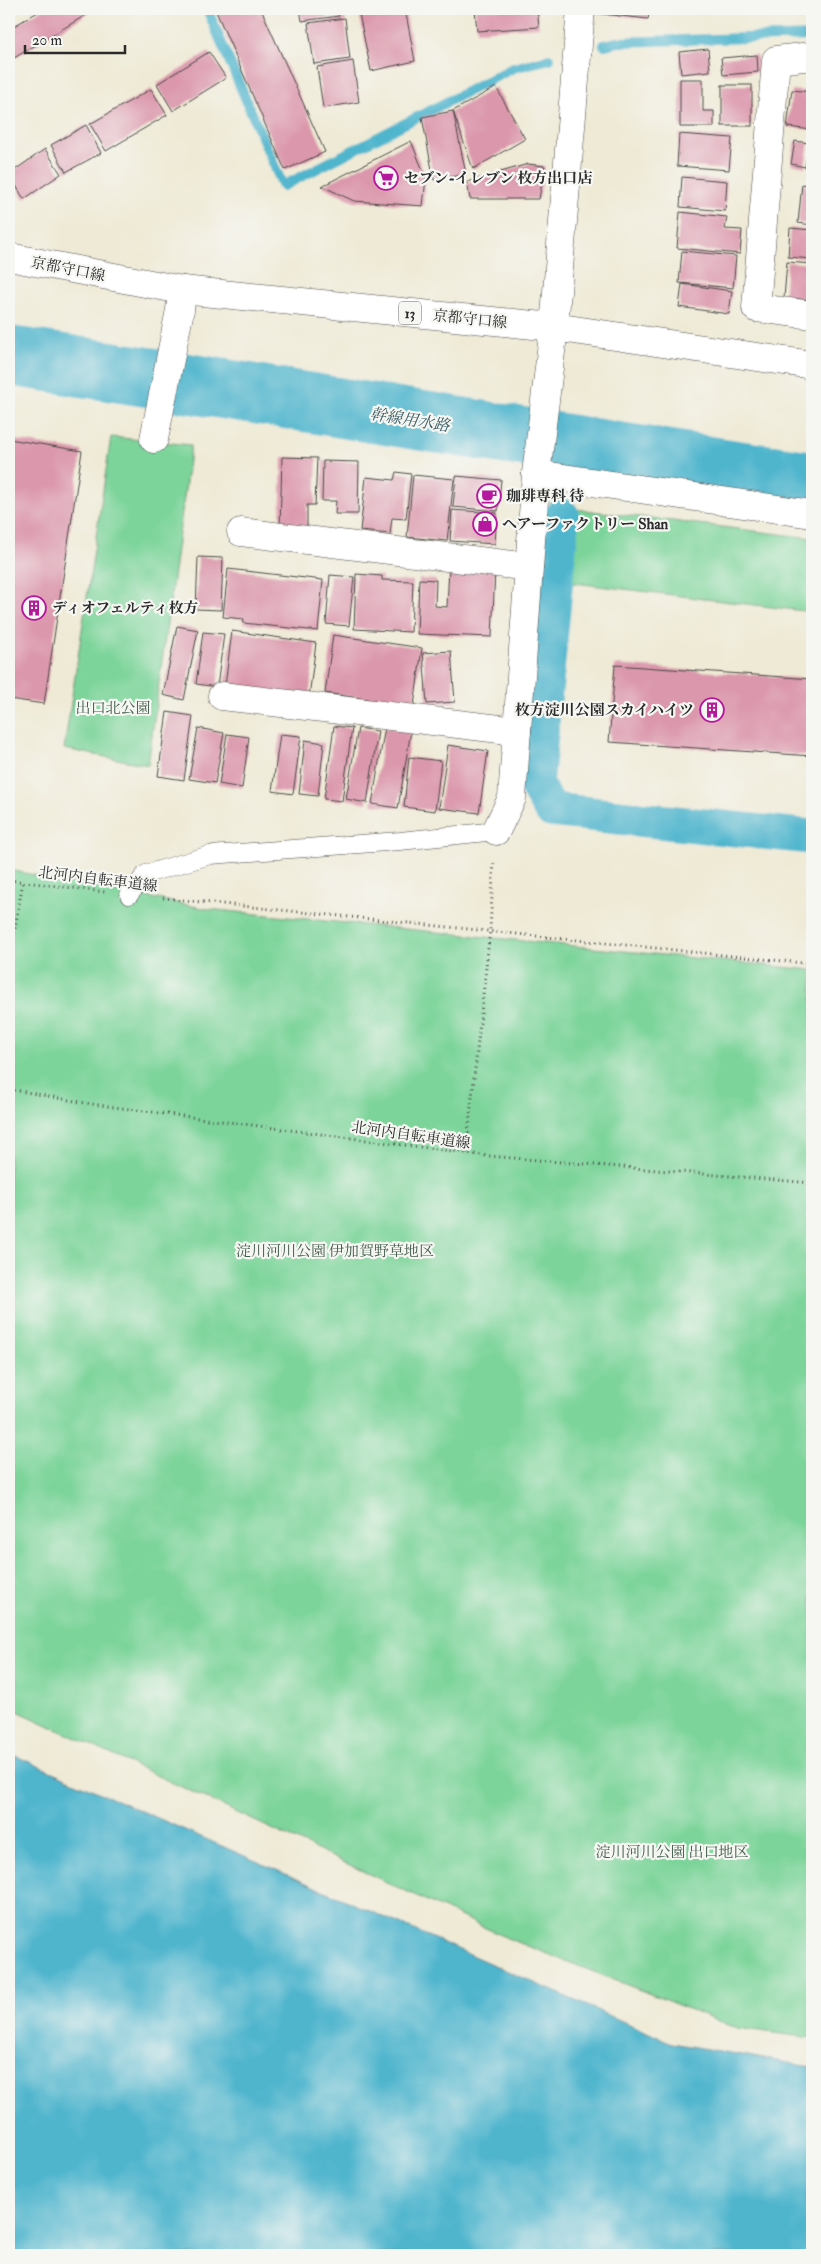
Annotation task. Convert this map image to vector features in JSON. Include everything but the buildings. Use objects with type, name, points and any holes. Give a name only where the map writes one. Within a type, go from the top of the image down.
[{"type":"street","points":[[496,831],[512,798],[536,474],[554,327],[581,9]]},
{"type":"street","points":[[812,56],[776,60],[756,308],[812,315]]},
{"type":"street","name":"京都守口線","points":[[9,257],[181,300],[554,327],[812,365]]},
{"type":"street","points":[[154,439],[181,300]]},
{"type":"street","points":[[536,474],[812,514]]},
{"type":"street","points":[[241,532],[529,567]]},
{"type":"street","points":[[222,696],[517,731]]},
{"type":"lane","points":[[129,894],[146,874],[210,855],[400,841],[496,831]]},
{"type":"path","points":[[466,1153],[490,930],[496,831]]},
{"type":"path","name":"北河内自転車道線","points":[[9,880],[812,964]]},
{"type":"path","points":[[9,963],[23,881]]},
{"type":"path","name":"北河内自転車道線","points":[[9,1089],[91,1104],[466,1153],[812,1183]]},
{"type":"green space","name":"出口北公園","points":[[111,437],[191,445],[148,765],[64,749]]},
{"type":"green space","points":[[575,509],[812,538],[812,612],[566,582]]},
{"type":"green space","name":"淀川河川公園 伊加賀野草地区","points":[[9,870],[208,909],[812,970],[812,2038],[737,2028],[507,1938],[9,1707]]},
{"type":"water","points":[[9,1753],[672,2043],[812,2067],[812,2255],[9,2255]]},
{"type":"waterway","points":[[207,9],[283,186],[513,68],[550,59]]},
{"type":"waterway","points":[[604,45],[618,42],[812,36]]},
{"type":"waterway","name":"幹線用水路","points":[[9,356],[812,481]]},
{"type":"waterway","points":[[570,445],[570,457]]},
{"type":"waterway","points":[[562,516],[536,785],[551,810],[812,837]]},
{"type":"place","name":"セブン-イレブン 枚方出口店","points":[[386,178]]},
{"type":"place","name":"珈琲専科 待","points":[[489,496]]},
{"type":"place","name":"ヘアーファクトリー Shan","points":[[485,524]]},
{"type":"place","name":"ディオフェルティ枚方","points":[[34,608]]},
{"type":"place","name":"枚方淀川公園スカイハイツ","points":[[712,710]]},
{"type":"park label","name":"淀川河川公園 出口地区","points":[[672,1852]]}]
